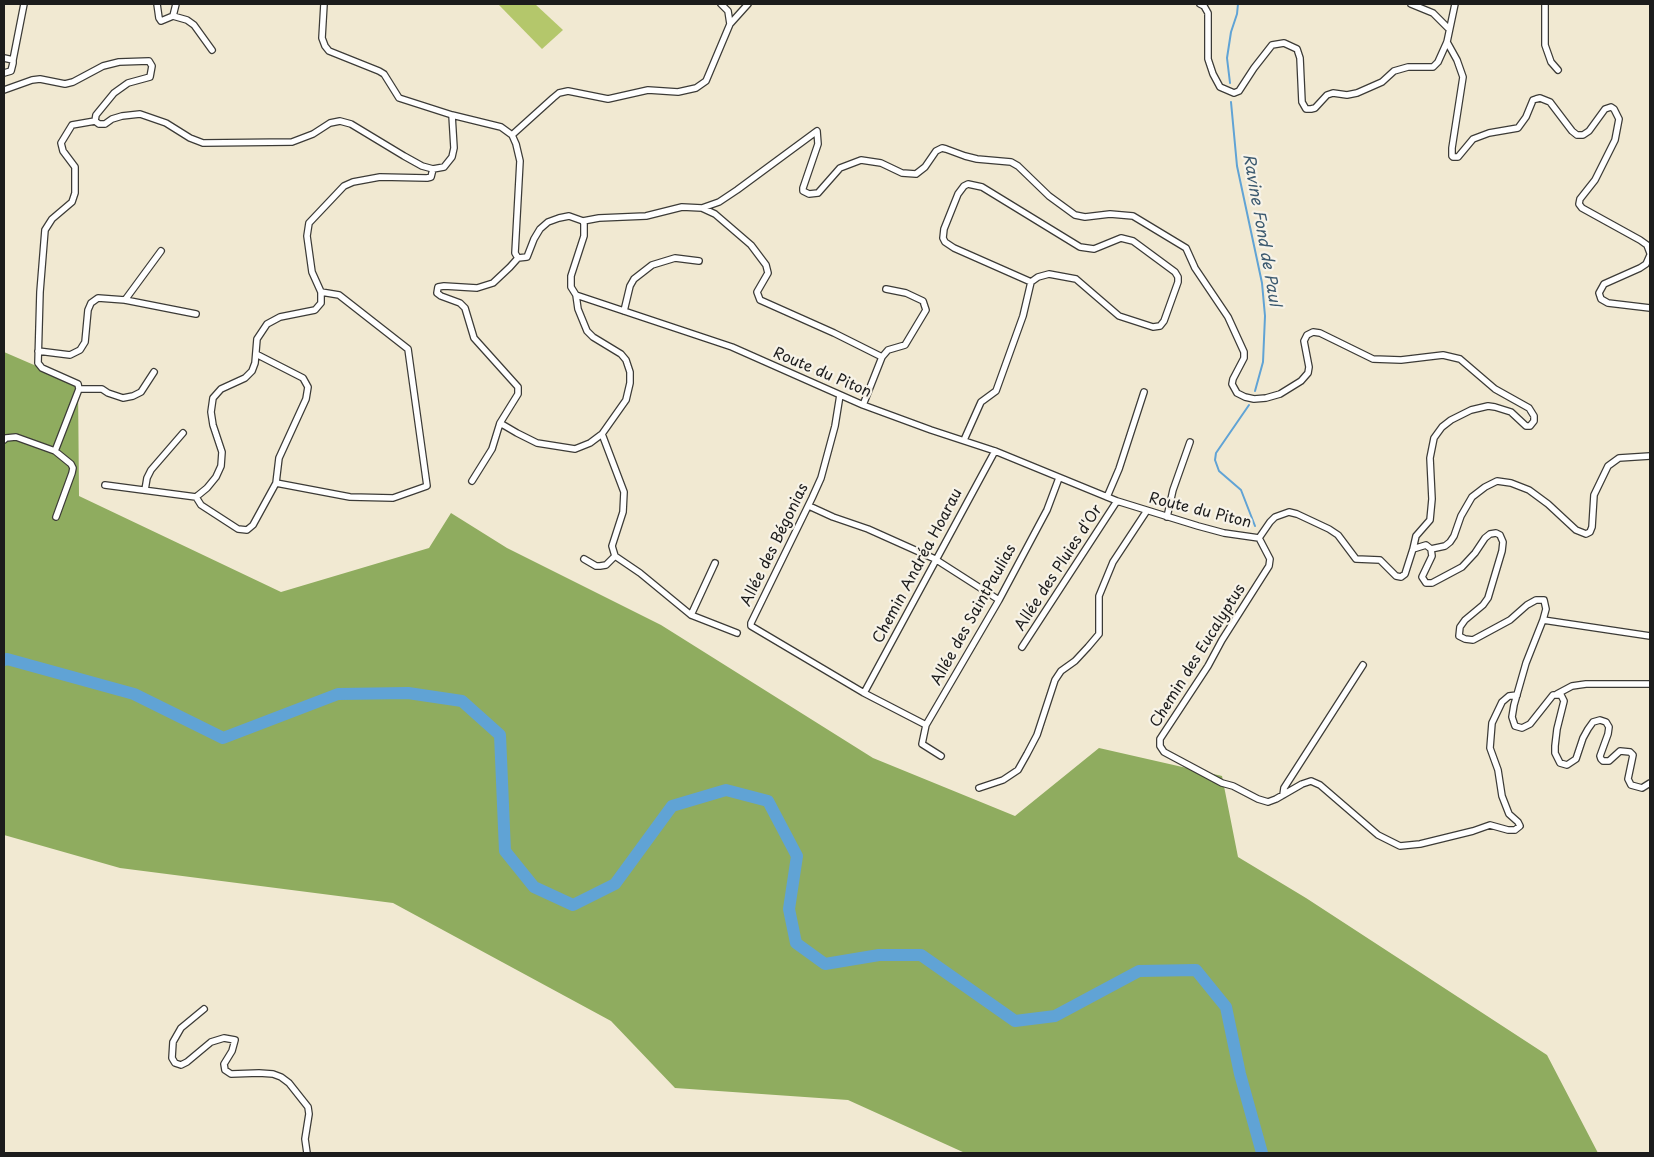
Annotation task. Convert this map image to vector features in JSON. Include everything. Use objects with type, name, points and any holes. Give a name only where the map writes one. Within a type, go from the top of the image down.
[{"type":"street","points":[[4,73],[13,67],[24,4]]},
{"type":"street","points":[[157,4],[161,21],[173,16],[188,20],[194,25],[212,50]]},
{"type":"street","points":[[173,16],[176,4]]},
{"type":"street","points":[[324,4],[322,38],[329,51],[379,70],[384,74],[399,98],[452,115],[501,127],[512,135],[520,161],[514,245],[518,258]]},
{"type":"street","points":[[721,4],[728,10],[730,24]]},
{"type":"street","points":[[512,135],[553,98],[568,91],[581,92],[608,99],[648,90],[678,92],[696,88],[706,81],[730,24],[748,4]]},
{"type":"street","points":[[1200,4],[1204,6],[1208,13],[1208,59],[1220,87],[1234,93],[1239,90],[1272,45],[1284,43],[1297,49],[1300,58],[1302,102],[1306,109],[1315,108],[1328,95],[1333,93],[1347,95],[1357,93],[1382,82],[1394,72],[1408,68],[1433,66],[1438,62],[1446,42],[1454,4]]},
{"type":"street","points":[[1410,4],[1434,13],[1449,29]]},
{"type":"street","points":[[1546,4],[1544,45],[1558,70]]},
{"type":"street","points":[[1446,42],[1458,60],[1463,77],[1452,148],[1453,157],[1458,157],[1473,139],[1489,133],[1518,128],[1526,117],[1533,100],[1536,99],[1540,98],[1550,102],[1577,135],[1583,135],[1589,131],[1605,109],[1611,107],[1619,119],[1615,140],[1595,180],[1580,199],[1579,204],[1582,208],[1640,240],[1647,245],[1650,254],[1646,264],[1640,268],[1604,284],[1599,293],[1601,299],[1608,303],[1650,308]]},
{"type":"street","points":[[4,58],[13,60]]},
{"type":"street","points":[[4,90],[40,79],[65,84],[73,82],[103,66],[118,62],[149,61],[152,66],[150,77],[128,83],[114,93],[98,112],[95,121]]},
{"type":"street","points":[[55,451],[79,389],[78,384],[39,367],[40,292],[46,230],[52,219],[72,202],[76,193],[75,167],[63,151],[61,143],[72,125],[95,121],[99,124],[105,124],[112,118],[140,114],[166,123],[190,138],[203,143],[292,142],[340,121],[351,124],[422,166],[433,169],[444,167],[452,157],[454,148],[452,115]]},
{"type":"street","points":[[702,208],[718,202],[737,190],[817,131],[818,144],[803,188],[806,194],[813,195],[818,193],[840,168],[861,160],[881,163],[902,173],[916,174],[925,167],[936,151],[942,148],[977,159],[1011,162],[1018,166],[1049,196],[1075,215],[1085,217],[1110,214],[1133,216],[1177,241],[1188,251],[1195,268],[1228,317],[1244,352],[1244,358],[1232,384],[1237,393],[1245,397],[1254,399],[1266,398],[1280,394],[1302,381],[1310,367],[1304,341],[1307,335],[1313,332],[1320,333],[1373,358],[1401,360],[1443,355],[1460,359],[1495,389],[1529,408],[1535,419],[1534,424],[1530,426],[1524,425],[1511,412],[1488,406],[1471,410],[1451,420],[1442,428],[1434,438],[1430,458],[1432,499],[1430,520],[1416,536],[1413,549]]},
{"type":"street","points":[[105,485],[196,497],[207,488],[216,477],[221,466],[222,452],[213,426],[214,398],[221,389],[245,378],[252,371],[257,339],[267,324],[280,317],[315,310],[321,303],[321,292],[312,272],[307,236],[310,223],[344,186],[380,177],[427,178],[431,176],[433,169]]},
{"type":"street","points":[[964,440],[981,402],[996,391],[1023,316],[1031,282],[1038,277],[1049,274],[1076,279],[1120,316],[1153,327],[1160,326],[1164,321],[1178,282],[1175,272],[1133,242],[1121,238],[1094,249],[1080,247],[982,187],[968,184],[964,186],[958,194],[944,229],[943,238],[945,242],[954,248],[1031,282]]},
{"type":"street","points":[[472,481],[492,449],[500,423],[518,394],[518,387],[474,338],[465,308],[460,303],[437,293],[438,287],[477,288],[493,283],[518,258],[528,257],[537,234],[548,222],[559,218],[569,216],[583,221],[646,216],[682,207],[702,208],[715,214],[751,245],[766,265],[768,273],[758,292],[760,300],[882,357]]},
{"type":"street","points":[[500,423],[537,443],[575,449],[590,443],[602,434],[626,400],[630,383],[630,372],[626,360],[621,354],[592,337],[586,331],[578,309],[576,296],[571,287],[571,276],[584,236],[583,221]]},
{"type":"street","points":[[125,300],[161,251]]},
{"type":"street","points":[[624,311],[630,286],[634,279],[652,265],[675,258],[698,261]]},
{"type":"street","points":[[863,404],[882,357],[888,350],[905,344],[926,310],[923,301],[896,290],[886,290]]},
{"type":"street","points":[[276,483],[350,497],[393,498],[427,486],[408,349],[339,295],[321,292]]},
{"type":"street","name":"Route du Piton","points":[[576,296],[732,347],[840,395],[930,430],[995,451],[1146,512],[1224,533],[1259,538],[1275,517],[1289,512],[1297,514],[1338,534],[1356,559],[1380,560],[1396,576],[1401,577],[1405,574],[1413,549]]},
{"type":"street","points":[[38,351],[70,355],[80,350],[85,342],[88,310],[91,303],[98,298],[125,300],[196,314]]},
{"type":"street","points":[[196,497],[199,503],[238,529],[247,530],[254,526],[276,483],[279,458],[306,399],[308,387],[303,378],[256,354]]},
{"type":"street","points":[[79,389],[102,389],[108,394],[123,398],[134,396],[141,392],[154,372]]},
{"type":"street","points":[[1107,497],[1119,469],[1144,392]]},
{"type":"street","name":"Allée des Bégonias","points":[[840,395],[835,426],[821,478],[751,622],[751,626],[864,693],[926,725]]},
{"type":"street","points":[[144,490],[151,470],[183,433]]},
{"type":"street","points":[[602,434],[624,492],[623,512],[612,546],[615,556],[640,573],[691,615],[737,633]]},
{"type":"street","points":[[4,440],[16,437],[55,451],[68,461],[73,468],[56,517]]},
{"type":"street","points":[[1166,517],[1173,490],[1190,442]]},
{"type":"street","name":"Chemin Andréa Hoarau","points":[[864,693],[995,451]]},
{"type":"street","points":[[1431,549],[1445,546],[1450,542],[1454,536],[1460,516],[1472,497],[1485,486],[1497,481],[1511,482],[1529,490],[1548,504],[1576,530],[1586,534],[1590,532],[1592,527],[1594,495],[1608,466],[1619,458],[1650,456]]},
{"type":"street","name":"Allée des SaintPaulias","points":[[926,725],[999,600],[1047,510],[1059,478]]},
{"type":"street","name":"Allée des Pluies d'Or","points":[[1022,647],[1117,501]]},
{"type":"street","points":[[809,506],[936,559],[999,600]]},
{"type":"street","points":[[979,788],[1003,780],[1018,770],[1037,734],[1055,680],[1061,671],[1075,660],[1098,634],[1099,596],[1113,562],[1146,512]]},
{"type":"street","points":[[1413,549],[1426,545],[1431,549],[1430,563],[1424,570],[1422,577],[1426,583],[1432,583],[1462,567],[1475,553],[1484,538],[1490,534],[1496,533],[1500,535],[1503,542],[1502,551],[1488,598],[1460,627],[1460,636],[1466,639],[1473,640],[1510,620],[1527,605],[1536,600],[1544,600],[1546,604],[1544,620],[1526,663],[1517,695],[1512,717],[1515,726],[1522,728],[1530,724],[1553,695],[1572,686],[1586,684],[1650,684]]},
{"type":"street","name":"Chemin des Eucalyptus","points":[[1259,538],[1270,559],[1269,566],[1222,640],[1208,666],[1160,739],[1160,746],[1164,752],[1172,757],[1222,783],[1268,802],[1311,781],[1320,785],[1378,835],[1400,846],[1420,844],[1490,825],[1515,830],[1520,826],[1509,814],[1502,796],[1498,770],[1490,748],[1492,723],[1502,702],[1509,696],[1517,695]]},
{"type":"street","points":[[584,558],[596,566],[600,566],[606,565],[615,556]]},
{"type":"street","points":[[691,615],[715,563]]},
{"type":"street","points":[[1544,620],[1650,636]]},
{"type":"street","points":[[1283,795],[1284,788],[1363,665]]},
{"type":"street","points":[[1558,694],[1563,697],[1564,701],[1555,746],[1555,753],[1560,763],[1567,765],[1576,759],[1588,728],[1594,722],[1600,720],[1606,722],[1609,727],[1600,756],[1601,759],[1609,761],[1620,751],[1630,752],[1633,755],[1628,779],[1631,785],[1642,788],[1650,784]]},
{"type":"street","points":[[926,725],[922,744],[941,756]]},
{"type":"street","points":[[204,1009],[181,1028],[173,1042],[172,1058],[175,1063],[180,1065],[187,1062],[211,1042],[224,1038],[235,1040],[232,1051],[224,1064],[226,1070],[231,1074],[273,1074],[282,1078],[289,1083],[308,1107],[309,1114],[305,1139],[308,1153]]},
{"type":"green space","points":[[498,4],[535,4],[563,30],[542,49]]},
{"type":"green space","points":[[4,352],[78,384],[79,496],[281,592],[429,548],[451,513],[507,548],[661,625],[873,758],[1015,816],[1099,748],[1222,776],[1238,857],[1306,898],[1547,1055],[1598,1153],[965,1153],[848,1100],[675,1088],[611,1021],[393,903],[120,868],[4,835]]},
{"type":"waterway","name":"Ravine Fond de Paul","points":[[1230,83],[1227,58],[1238,4]]},
{"type":"waterway","name":"Ravine Fond de Paul","points":[[1231,102],[1237,166],[1262,283],[1265,316],[1263,362],[1255,391]]},
{"type":"waterway","name":"Ravine Fond de Paul","points":[[1249,405],[1216,453],[1215,460],[1219,471],[1241,490],[1255,526]]},
{"type":"waterway","points":[[4,660],[7,659],[134,694],[223,738],[338,694],[408,693],[462,701],[500,735],[505,851],[534,887],[573,905],[615,884],[672,806],[726,790],[768,801],[797,856],[789,909],[796,943],[825,964],[879,955],[921,955],[1015,1021],[1055,1016],[1139,971],[1196,970],[1226,1007],[1240,1074],[1262,1153]]}]
